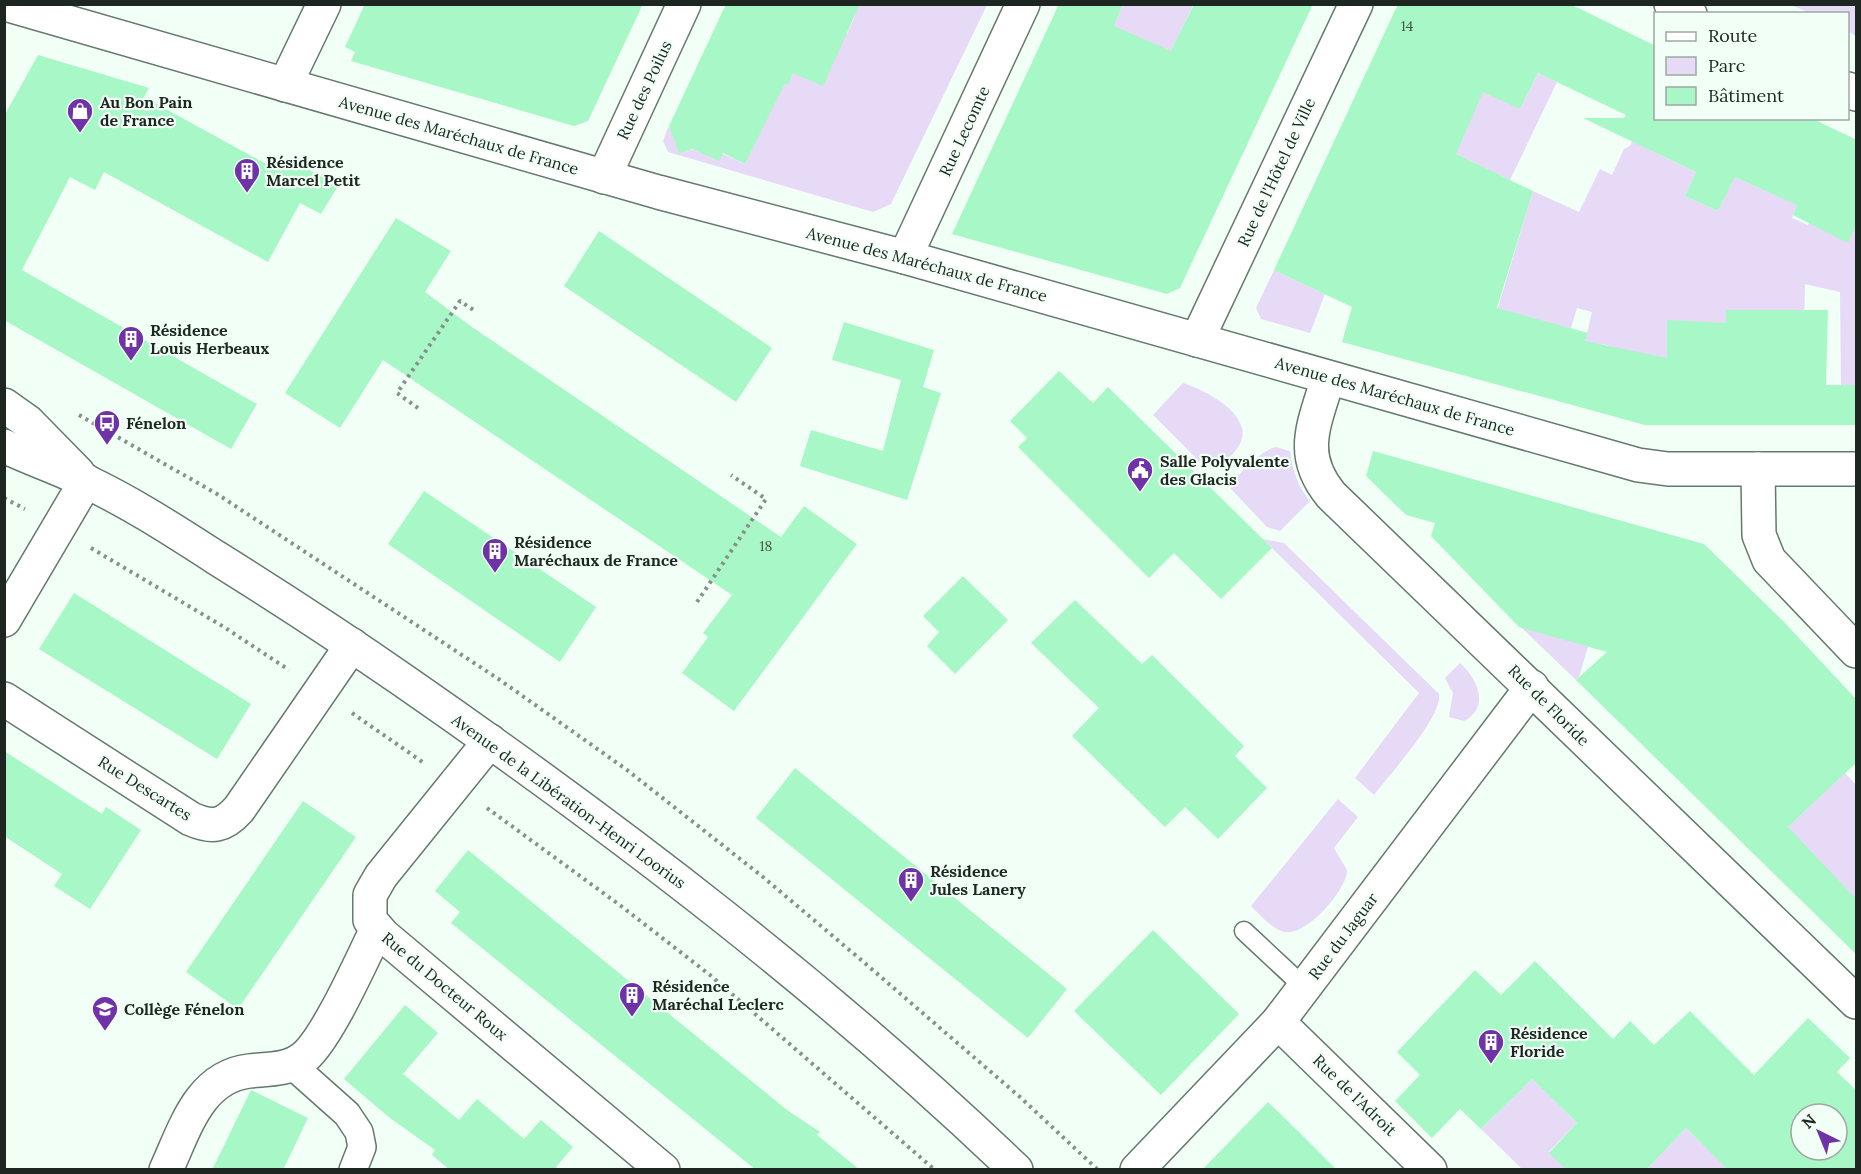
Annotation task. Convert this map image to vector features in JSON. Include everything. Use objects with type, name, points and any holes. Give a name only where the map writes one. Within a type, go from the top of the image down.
[{"type":"street","name":"Avenue des Maréchaux de France","points":[[5,4],[604,177],[905,257],[1638,465],[1668,469],[1857,469]]},
{"type":"street","points":[[285,85],[324,4]]},
{"type":"street","name":"Rue des Poilus","points":[[604,177],[684,4]]},
{"type":"street","name":"Rue Lecomte","points":[[905,257],[1023,4]]},
{"type":"street","name":"Rue de l'Hôtel de Ville","points":[[1197,339],[1356,4]]},
{"type":"street","points":[[1671,4],[1686,12]]},
{"type":"street","name":"Rue de Floride","points":[[1328,378],[1310,450],[1314,472],[1331,495],[1532,687],[1630,786],[1857,1002]]},
{"type":"street","name":"Avenue de la Libération-Henri Loorius","points":[[4,405],[28,422],[86,481]]},
{"type":"street","name":"Avenue de la Libération-Henri Loorius","points":[[4,447],[86,481],[190,541],[352,645],[490,741],[634,845],[775,956],[876,1043],[1016,1170]]},
{"type":"street","points":[[1758,469],[1758,535],[1768,560],[1857,651]]},
{"type":"street","points":[[4,620],[86,481]]},
{"type":"street","name":"Rue Descartes","points":[[4,699],[191,819],[214,827],[222,825],[239,809],[352,645]]},
{"type":"street","name":"Rue du Jaguar","points":[[1137,1170],[1278,1022],[1532,687]]},
{"type":"street","name":"Rue du Docteur Roux","points":[[490,741],[375,885],[369,912],[370,920],[377,930],[663,1170]]},
{"type":"street","points":[[166,1170],[196,1107],[213,1085],[235,1073],[292,1065],[302,1060],[317,1044],[377,930]]},
{"type":"street","name":"Rue de l'Adroit","points":[[1278,1022],[1430,1170]]},
{"type":"street","points":[[292,1065],[354,1123],[362,1147],[353,1170]]},
{"type":"lane","points":[[1244,931],[1304,987]]},
{"type":"path","points":[[418,408],[397,393],[460,301],[475,311]]},
{"type":"path","points":[[697,602],[766,499],[731,475]]},
{"type":"green space","points":[[830,5],[987,5],[891,204],[873,212],[668,152],[663,141],[668,127],[675,131],[673,136],[677,147],[686,151],[701,149],[716,152],[745,164],[757,139],[747,133],[735,60],[788,84],[799,59],[847,34],[855,16]]},
{"type":"green space","points":[[1123,5],[1193,5],[1171,52],[1112,29]]},
{"type":"green space","points":[[1791,5],[1856,5],[1856,36],[1849,32],[1849,12],[1808,12]]},
{"type":"green space","points":[[1432,59],[1520,109],[1538,73],[1557,82],[1510,180],[1493,172],[1482,209],[1479,165],[1456,154]]},
{"type":"green space","points":[[1634,136],[1652,151],[1696,172],[1685,196],[1718,211],[1735,177],[1762,189],[1767,177],[1802,194],[1792,218],[1808,225],[1828,182],[1856,223],[1856,385],[1841,385],[1840,292],[1805,284],[1803,368],[1727,333],[1667,321],[1667,375],[1607,345],[1585,342],[1592,312],[1577,308],[1571,328],[1493,324],[1533,191],[1579,212],[1600,169],[1612,175],[1624,149],[1630,146]]},
{"type":"green space","points":[[1274,270],[1325,294],[1310,333],[1261,319],[1256,308]]},
{"type":"green space","points":[[1183,383],[1217,400],[1239,420],[1242,428],[1241,442],[1231,455],[1217,464],[1202,464],[1153,415]]},
{"type":"green space","points":[[1276,447],[1290,451],[1296,478],[1310,501],[1280,531],[1267,527],[1231,489],[1249,464]]},
{"type":"green space","points":[[1263,539],[1284,543],[1439,694],[1433,716],[1424,730],[1374,795],[1355,778],[1419,693]]},
{"type":"green space","points":[[1498,605],[1597,616],[1579,677],[1576,680]]},
{"type":"green space","points":[[1460,663],[1472,676],[1479,700],[1472,715],[1464,721],[1449,717],[1453,693],[1445,678]]},
{"type":"green space","points":[[1845,773],[1856,785],[1856,908],[1788,827]]},
{"type":"green space","points":[[1338,799],[1358,817],[1334,848],[1347,870],[1345,879],[1333,900],[1314,920],[1293,932],[1284,932],[1275,928],[1251,906]]},
{"type":"green space","points":[[1532,1079],[1577,1123],[1549,1152],[1567,1169],[1522,1169],[1481,1129]]},
{"type":"green space","points":[[1686,1128],[1728,1169],[1646,1170]]},
{"type":"building","points":[[365,4],[643,4],[588,121],[574,126],[351,61],[355,52],[345,47]]},
{"type":"building","points":[[726,4],[860,4],[823,86],[793,73],[788,85],[785,83],[745,164],[723,153],[719,161],[693,149],[679,153],[669,126]]},
{"type":"building","points":[[1059,4],[1123,4],[1114,26],[1171,51],[1194,4],[1313,4],[1180,288],[1167,294],[952,234]]},
{"type":"building","points":[[1398,4],[1570,4],[1654,45],[1654,120],[1815,120],[1857,140],[1857,223],[1848,243],[1793,215],[1797,205],[1735,177],[1718,211],[1685,196],[1696,172],[1583,118],[1624,118],[1626,115],[1538,73],[1520,109],[1483,92],[1456,154],[1533,191],[1497,308],[1588,333],[1585,341],[1667,358],[1667,320],[1726,323],[1726,310],[1828,310],[1826,385],[1857,385],[1857,425],[1645,425],[1342,342],[1352,307],[1274,270]]},
{"type":"building","points":[[38,55],[149,88],[144,97],[268,165],[282,171],[290,159],[338,186],[321,214],[300,203],[268,262],[104,172],[95,190],[70,177],[22,270],[257,404],[231,449],[4,320],[4,116]]},
{"type":"building","points":[[396,218],[451,251],[425,292],[472,327],[781,537],[804,506],[857,544],[734,711],[682,673],[708,637],[703,633],[732,595],[383,360],[340,428],[285,393]]},
{"type":"building","points":[[599,231],[772,348],[736,402],[564,286]]},
{"type":"building","points":[[844,322],[934,350],[923,387],[941,393],[907,500],[800,466],[811,430],[883,451],[901,380],[832,360]]},
{"type":"building","name":"Salle Polyvalente des Glacis","points":[[1059,371],[1093,403],[1108,387],[1272,548],[1221,599],[1174,553],[1149,578],[1018,447],[1027,438],[1010,421]]},
{"type":"building","points":[[1373,451],[1704,544],[1784,622],[1857,700],[1857,762],[1788,827],[1857,900],[1857,955],[1576,680],[1607,652],[1519,627],[1431,536],[1435,523],[1406,515],[1366,476]]},
{"type":"building","name":"Résidence Maréchaux de France","points":[[424,491],[596,607],[560,662],[388,544]]},
{"type":"building","points":[[963,576],[1008,620],[955,674],[927,646],[939,632],[923,616]]},
{"type":"building","points":[[74,593],[251,704],[217,759],[39,649]]},
{"type":"building","points":[[1075,600],[1142,664],[1152,655],[1244,746],[1235,756],[1267,788],[1218,839],[1185,807],[1165,827],[1072,736],[1099,708],[1031,643]]},
{"type":"building","points":[[4,751],[102,814],[106,807],[141,830],[90,909],[54,886],[62,874],[4,836]]},
{"type":"building","name":"Résidence Jules Lanery","points":[[795,768],[1067,989],[1028,1038],[756,818]]},
{"type":"building","points":[[303,801],[356,837],[238,1009],[186,972]]},
{"type":"building","name":"Résidence Maréchal Leclerc","points":[[468,850],[787,1110],[820,1132],[817,1135],[860,1170],[756,1170],[451,923],[460,912],[435,891]]},
{"type":"building","points":[[1153,930],[1239,1014],[1161,1095],[1074,1011]]},
{"type":"building","name":"Résidence Floride","points":[[1535,961],[1613,1039],[1630,1021],[1654,1045],[1690,1011],[1754,1075],[1808,1018],[1850,1058],[1837,1072],[1857,1091],[1857,1170],[1728,1170],[1686,1128],[1646,1170],[1567,1170],[1549,1153],[1577,1123],[1532,1079],[1481,1129],[1460,1109],[1432,1138],[1395,1101],[1420,1075],[1397,1052],[1475,970],[1501,995]]},
{"type":"building","points":[[405,1005],[438,1033],[403,1074],[459,1120],[477,1099],[524,1139],[541,1120],[573,1147],[556,1167],[559,1170],[450,1170],[432,1155],[435,1150],[390,1118],[344,1079]]},
{"type":"building","points":[[251,1090],[308,1118],[283,1170],[212,1170]]},
{"type":"building","points":[[1268,1102],[1305,1138],[1337,1170],[1202,1170]]},
{"type":"place","name":"Au Bon Pain de France","points":[[80,134]]},
{"type":"place","name":"Résidence Marcel Petit","points":[[247,194]]},
{"type":"place","name":"Résidence Louis Herbeaux","points":[[131,362]]},
{"type":"place","name":"Fénelon","points":[[107,446]]},
{"type":"place","name":"Salle Polyvalente des Glacis","points":[[1140,493]]},
{"type":"place","name":"Résidence Maréchaux de France","points":[[495,574]]},
{"type":"place","name":"Résidence Jules Lanery","points":[[911,903]]},
{"type":"place","name":"Résidence Maréchal Leclerc","points":[[632,1018]]},
{"type":"place","name":"Collège Fénelon","points":[[105,1032]]},
{"type":"place","name":"Résidence Floride","points":[[1491,1065]]}]
